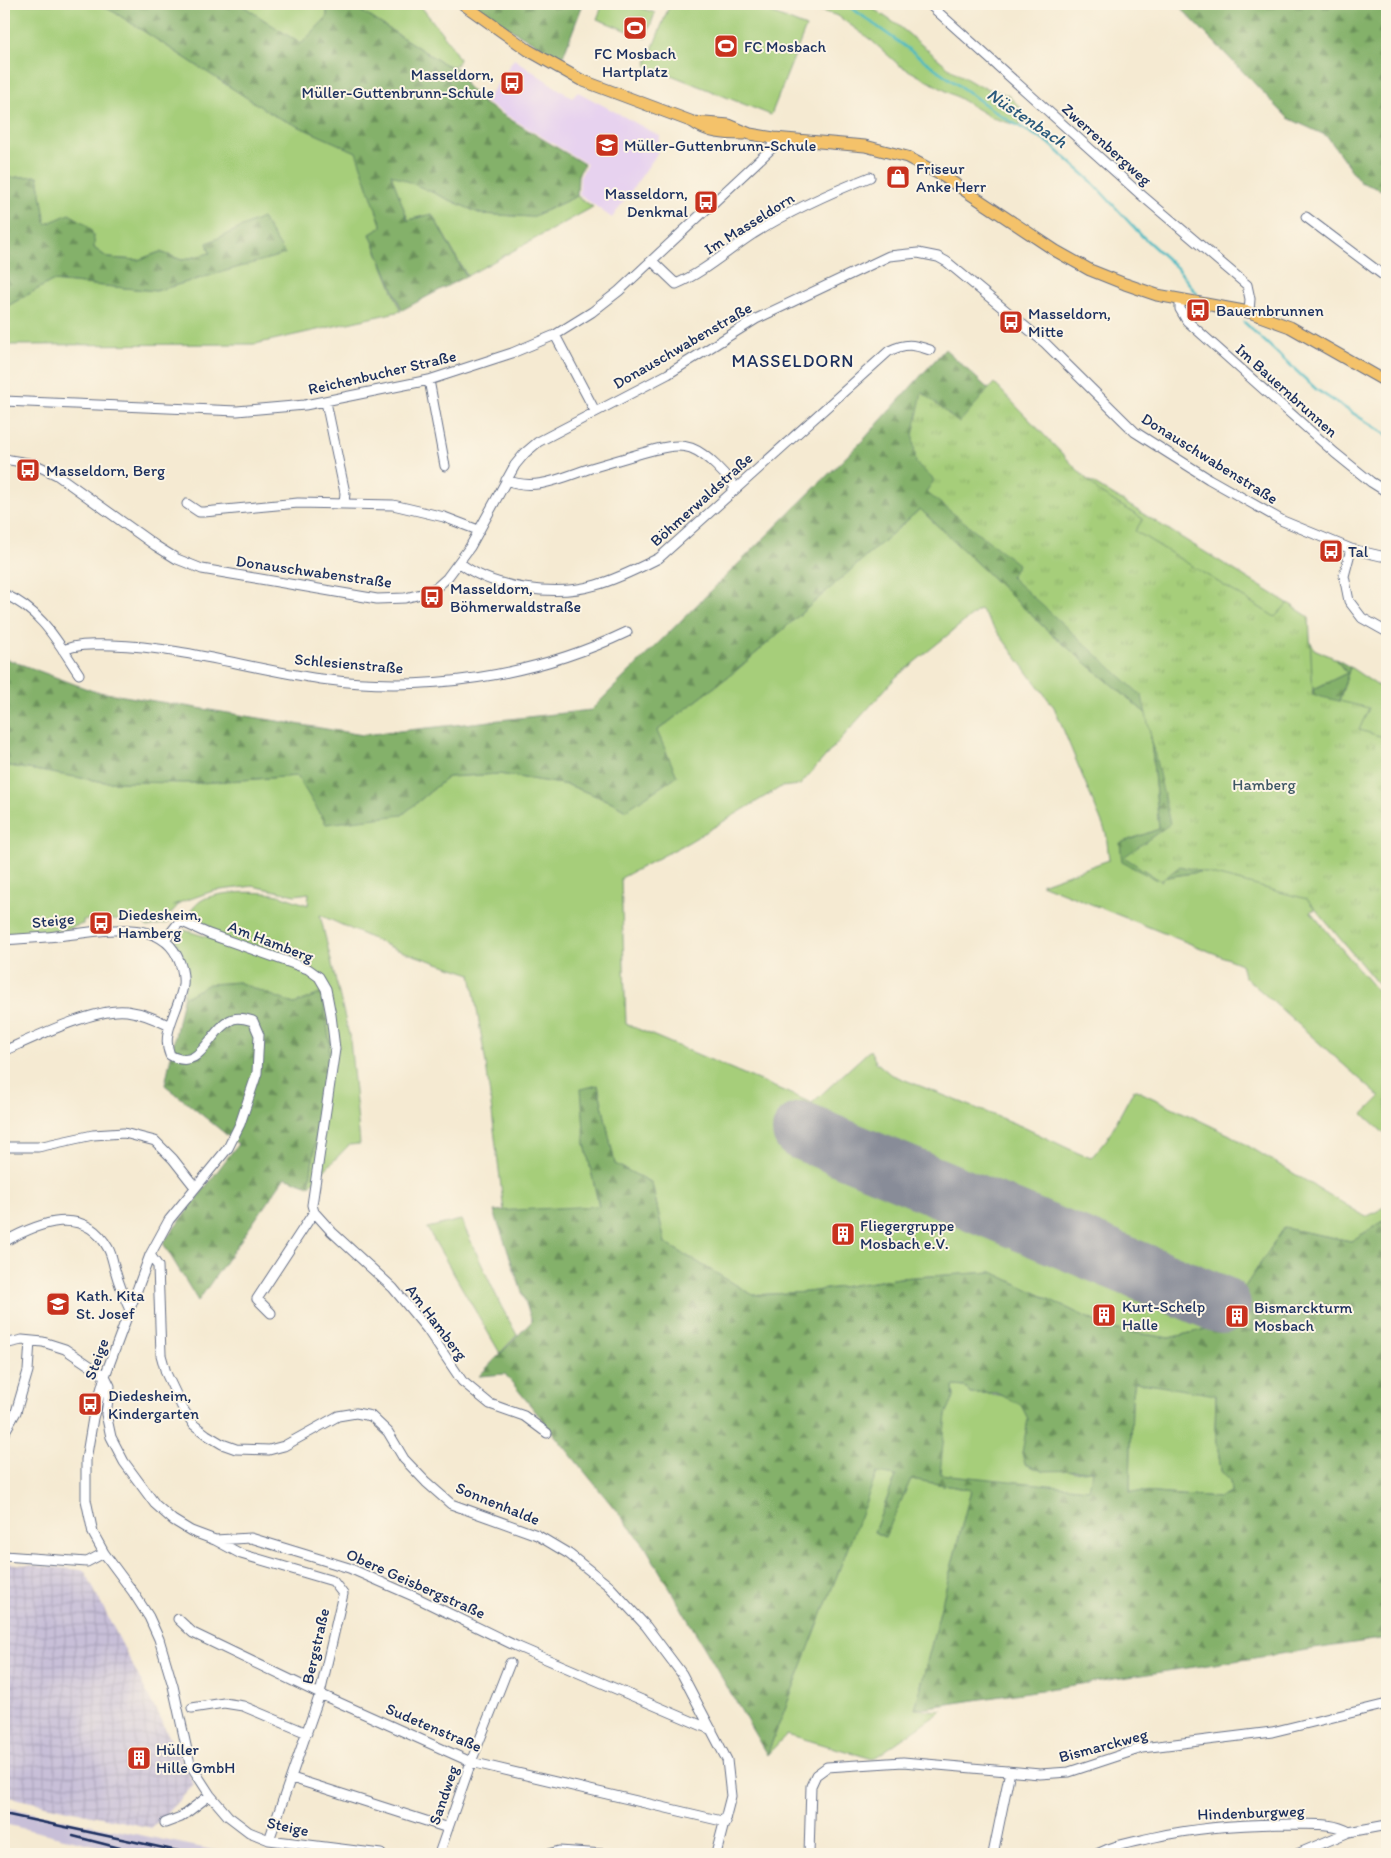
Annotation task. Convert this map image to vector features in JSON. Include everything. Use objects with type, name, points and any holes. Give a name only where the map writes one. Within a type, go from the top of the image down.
[{"type":"main road","points":[[463,4],[528,50],[581,80],[693,122],[730,125],[750,134],[774,138],[865,146],[907,157],[959,186],[1056,251],[1090,270],[1140,290],[1180,300],[1249,312],[1290,327],[1387,382]]},
{"type":"street","name":"Zwerrenbergweg","points":[[929,4],[1139,193],[1247,285],[1250,299],[1249,312]]},
{"type":"street","name":"Reichenbucher Straße","points":[[4,401],[238,410],[276,409],[326,402],[429,380],[512,353],[555,335],[592,312],[652,261],[771,149],[774,138]]},
{"type":"street","name":"Im Masseldorn","points":[[652,261],[676,284],[694,276],[732,248],[776,221],[818,198],[870,177]]},
{"type":"street","points":[[1306,217],[1387,278]]},
{"type":"street","name":"Donauschwabenstraße","points":[[4,459],[34,464],[57,475],[156,546],[184,562],[202,569],[377,599],[405,598],[425,593],[437,587],[460,563],[506,480],[520,459],[538,442],[668,374],[756,319],[889,256],[918,253],[938,257],[947,262],[1018,320],[1045,343],[1135,432],[1209,479],[1283,521],[1351,549],[1387,556]]},
{"type":"street","name":"Im Bauernbrunnen","points":[[1180,300],[1180,309],[1187,321],[1335,452],[1371,482],[1387,492]]},
{"type":"street","points":[[555,335],[595,411]]},
{"type":"street","name":"Böhmerwaldstraße","points":[[460,563],[468,569],[497,582],[553,591],[595,586],[639,568],[659,558],[889,351],[904,344],[930,350]]},
{"type":"street","points":[[429,380],[446,466]]},
{"type":"street","points":[[326,402],[345,492],[344,503]]},
{"type":"street","points":[[506,480],[524,485],[558,481],[589,469],[656,449],[678,446],[690,448],[701,453],[728,477],[736,488]]},
{"type":"street","points":[[187,504],[199,512],[298,503],[393,505],[444,517],[478,530]]},
{"type":"street","points":[[1351,549],[1344,576],[1349,601],[1362,618],[1387,632]]},
{"type":"street","points":[[4,594],[21,602],[37,615],[79,674]]},
{"type":"street","name":"Schlesienstraße","points":[[63,650],[76,644],[141,646],[161,648],[321,679],[379,683],[434,683],[525,668],[602,644],[627,632]]},
{"type":"street","name":"Am Hamberg","points":[[165,940],[180,921],[209,934],[308,969],[319,977],[326,989],[335,1049],[312,1205],[314,1212],[332,1232],[394,1288],[427,1329],[462,1381],[490,1404],[524,1416],[548,1433]]},
{"type":"street","name":"Steige","points":[[4,940],[68,935],[90,931],[144,931],[155,935],[165,940],[174,950],[182,966],[183,985],[167,1038],[170,1055],[179,1060],[188,1060],[196,1057],[226,1023],[234,1018],[253,1021],[259,1035],[257,1073],[240,1124],[228,1148],[169,1220],[150,1255],[105,1376],[93,1418],[86,1460],[86,1500],[93,1533],[104,1553],[149,1617],[159,1639],[173,1686],[190,1764],[210,1795],[228,1816],[249,1832],[269,1840],[381,1854]]},
{"type":"street","points":[[4,1051],[45,1032],[100,1014],[125,1011],[147,1015],[170,1026]]},
{"type":"street","points":[[4,1147],[38,1146],[93,1135],[124,1133],[155,1141],[173,1158],[195,1187]]},
{"type":"street","points":[[271,1313],[257,1299],[314,1212]]},
{"type":"street","points":[[4,1242],[26,1230],[49,1222],[72,1220],[94,1230],[108,1249],[130,1310]]},
{"type":"street","name":"Sonnenhalde","points":[[150,1255],[158,1266],[162,1355],[166,1373],[183,1409],[194,1425],[207,1435],[222,1444],[236,1449],[269,1450],[284,1446],[338,1416],[356,1413],[371,1416],[388,1432],[404,1459],[451,1504],[537,1535],[569,1554],[609,1586],[646,1626],[682,1674],[727,1760],[732,1796],[716,1854]]},
{"type":"street","points":[[4,1344],[22,1340],[43,1342],[65,1349],[105,1376]]},
{"type":"street","points":[[4,1432],[16,1412],[28,1371],[30,1340]]},
{"type":"street","name":"Obere Geisbergstraße","points":[[105,1376],[110,1386],[106,1414],[110,1437],[124,1462],[155,1504],[172,1520],[191,1531],[215,1540],[251,1538],[349,1568],[413,1596],[516,1646],[712,1730]]},
{"type":"street","name":"Bergstraße","points":[[215,1540],[242,1554],[333,1581],[343,1594],[320,1694],[269,1840]]},
{"type":"street","points":[[4,1556],[87,1562],[104,1553]]},
{"type":"street","name":"Sudetenstraße","points":[[178,1619],[193,1633],[320,1694],[471,1762],[726,1822]]},
{"type":"street","name":"Sandweg","points":[[439,1854],[471,1762],[510,1663]]},
{"type":"street","points":[[192,1708],[224,1703],[243,1706],[307,1733]]},
{"type":"street","name":"Bismarckweg","points":[[808,1854],[811,1786],[816,1775],[827,1767],[904,1762],[1040,1774],[1069,1772],[1142,1748],[1272,1732],[1387,1704]]},
{"type":"street","points":[[993,1854],[1009,1776],[1008,1771]]},
{"type":"street","points":[[292,1778],[448,1828]]},
{"type":"street","points":[[165,1823],[181,1817],[210,1795]]},
{"type":"street","name":"Hindenburgweg","points":[[1097,1854],[1114,1845],[1212,1827],[1268,1824],[1322,1825],[1340,1826],[1349,1832]]},
{"type":"street","points":[[1297,1854],[1349,1832],[1387,1825]]},
{"type":"street","points":[[548,1854],[559,1851],[604,1854]]},
{"type":"shaded area","name":"Müller-Guttenbrunn-Schule","points":[[514,59],[572,98],[578,92],[660,136],[657,154],[612,218],[579,194],[580,177],[587,164],[485,102]]},
{"type":"shaded area","points":[[4,1563],[84,1570],[194,1785],[152,1828],[4,1796]]},
{"type":"shaded area","points":[[4,1807],[236,1854],[133,1854],[4,1824]]},
{"type":"green space","points":[[4,4],[98,4],[114,12],[275,116],[357,152],[382,227],[370,234],[401,311],[255,344],[4,345],[4,308],[52,281],[156,291],[284,254],[207,243],[211,253],[182,260],[160,252],[138,260],[108,258],[94,248],[46,225],[38,176],[4,178]]},
{"type":"green space","points":[[98,4],[240,4],[301,44],[327,17],[327,4],[350,4],[444,64],[457,68],[466,85],[483,103],[584,164],[578,175],[577,196],[532,217],[481,214],[391,174],[408,220],[432,214],[466,276],[402,310],[370,234],[382,227],[356,152],[275,116],[114,12]]},
{"type":"green space","points":[[240,4],[327,4],[327,17],[301,45]]},
{"type":"green space","points":[[350,4],[419,4],[449,42],[459,59],[457,64],[452,67],[444,64]]},
{"type":"green space","points":[[473,4],[583,4],[562,59],[505,26]]},
{"type":"green space","name":"FC Mosbach Hartplatz","points":[[603,4],[630,4],[655,13],[646,38],[597,19]]},
{"type":"green space","name":"FC Mosbach","points":[[670,4],[749,4],[806,27],[771,115],[646,65]]},
{"type":"green space","points":[[798,4],[866,4],[899,26],[953,71],[977,85],[1008,95],[1023,110],[1020,126],[992,118],[899,65],[871,40],[838,16]]},
{"type":"green space","points":[[1177,4],[1387,4],[1387,192],[1360,182],[1327,136],[1288,118]]},
{"type":"green space","points":[[390,173],[481,214],[532,217],[577,196],[593,207],[467,276],[432,214],[408,220]]},
{"type":"green space","points":[[38,176],[46,224],[69,214],[80,220],[91,231],[94,248],[108,258],[138,260],[160,252],[182,260],[210,253],[207,243],[262,218],[285,254],[156,291],[52,281],[4,308],[4,256],[10,231],[4,197],[4,178]]},
{"type":"green space","points":[[4,197],[10,231],[4,256]]},
{"type":"green space","points":[[945,349],[1085,478],[1295,743],[1314,689],[1347,673],[1334,658],[1350,667],[1321,757],[1273,860],[1155,879],[1122,862],[1120,843],[1159,829],[1149,716],[1048,631],[920,509],[738,669],[657,731],[677,776],[626,810],[612,802],[568,785],[499,774],[448,777],[402,815],[326,824],[297,776],[200,783],[105,782],[4,765],[4,658],[93,691],[363,735],[591,710],[865,438]]},
{"type":"green space","name":"Hamberg","points":[[994,383],[1099,492],[1143,519],[1135,531],[1275,617],[1288,603],[1309,617],[1313,695],[1369,708],[1359,730],[1387,738],[1387,995],[1307,899],[1180,866],[1161,881],[1124,857],[1170,824],[1142,696],[1011,577],[1018,564],[926,492],[934,480],[916,463],[913,436],[922,392],[959,423]]},
{"type":"green space","points":[[1085,478],[1294,607],[1314,649],[1334,658],[1347,673],[1314,689],[1295,743],[1156,572]]},
{"type":"green space","points":[[920,509],[1048,631],[1149,716],[1159,829],[1121,843],[1155,879],[1273,860],[1387,890],[1310,911],[1387,1003],[1387,1136],[1363,1114],[1380,1097],[1244,976],[1241,964],[1041,884],[1109,860],[1106,833],[1054,707],[980,609],[896,677],[800,785],[781,787],[689,842],[621,878],[626,1024],[812,1103],[870,1050],[876,1062],[890,1074],[1021,1126],[1091,1158],[1107,1139],[1134,1089],[1230,1135],[1366,1217],[1387,1206],[1387,1219],[1351,1241],[1284,1228],[1251,1313],[1251,1331],[1219,1326],[1169,1338],[1111,1329],[992,1272],[900,1278],[808,1292],[753,1295],[665,1243],[652,1183],[615,1164],[598,1085],[585,1144],[599,1207],[504,1211],[486,1064],[471,974],[395,949],[320,915],[350,1039],[360,1144],[349,1145],[309,1186],[330,1044],[322,994],[294,1005],[238,982],[183,998],[188,969],[175,939],[178,933],[184,930],[207,937],[210,926],[189,914],[196,904],[206,898],[242,892],[262,893],[279,895],[308,905],[309,893],[295,895],[253,886],[213,891],[173,905],[179,904],[167,918],[168,923],[147,927],[142,920],[139,922],[100,919],[83,920],[83,924],[63,930],[4,936],[4,765],[105,782],[200,783],[298,776],[402,815],[448,777],[499,774],[568,785],[612,802],[626,810],[657,731],[738,669]]},
{"type":"green space","points":[[1350,667],[1387,692],[1387,768],[1321,757]]},
{"type":"green space","points":[[238,982],[294,1004],[322,993],[330,1044],[309,1186],[285,1177],[198,1301],[163,1243],[238,1144],[165,1085],[183,998],[209,984]]},
{"type":"green space","points":[[598,1085],[615,1164],[652,1183],[665,1243],[753,1295],[808,1292],[900,1278],[992,1272],[1111,1329],[1169,1338],[1219,1326],[1251,1331],[1251,1313],[1238,1297],[1284,1228],[1351,1241],[1387,1219],[1387,1638],[915,1709],[971,1490],[911,1479],[885,1537],[874,1532],[896,1476],[877,1473],[767,1755],[645,1546],[505,1374],[479,1376],[532,1321],[494,1211],[599,1206],[585,1144],[581,1089]],"holes":[[[1135,1382],[1216,1395],[1215,1429],[1221,1471],[1230,1482],[1231,1493],[1219,1498],[1130,1491],[1132,1400]],[[953,1386],[965,1387],[970,1393],[996,1393],[1021,1405],[1028,1419],[1022,1453],[1025,1464],[1042,1471],[1093,1470],[1089,1489],[940,1474],[946,1414],[954,1397]]]},
{"type":"green space","points":[[461,1220],[501,1306],[517,1335],[500,1353],[427,1228]]},
{"type":"green space","points":[[1135,1382],[1216,1394],[1215,1429],[1221,1471],[1230,1482],[1232,1493],[1219,1498],[1130,1491],[1132,1400]]},
{"type":"green space","points":[[953,1386],[965,1387],[970,1393],[1004,1396],[1019,1404],[1025,1410],[1028,1418],[1022,1453],[1074,1472],[1093,1470],[1089,1490],[939,1474],[946,1414],[954,1397]]},
{"type":"green space","points":[[877,1472],[896,1476],[874,1532],[884,1537],[911,1479],[971,1490],[915,1709],[942,1711],[873,1759],[787,1734],[767,1755]]},
{"type":"waterway","name":"Nüstenbach","points":[[846,4],[1001,116],[1049,143],[1092,182],[1141,235],[1178,269],[1197,294]]},
{"type":"waterway","name":"Nüstenbach","points":[[1244,322],[1317,390],[1387,435]]},
{"type":"runway","points":[[801,1131],[1222,1305]]},
{"type":"railway","points":[[4,1814],[192,1854]]},
{"type":"railway","points":[[73,1836],[143,1854]]},
{"type":"place","name":"FC Mosbach Hartplatz","points":[[635,28]]},
{"type":"place","name":"FC Mosbach","points":[[726,46]]},
{"type":"place","name":"Masseldorn, Müller-Guttenbrunn-Schule","points":[[512,83]]},
{"type":"place","name":"Müller-Guttenbrunn-Schule","points":[[607,145]]},
{"type":"place","name":"Friseur Anke Herr","points":[[898,177]]},
{"type":"place","name":"Masseldorn, Denkmal","points":[[706,202]]},
{"type":"place","name":"Bauernbrunnen","points":[[1198,310]]},
{"type":"place","name":"Masseldorn, Mitte","points":[[1011,322]]},
{"type":"place","name":"Masseldorn, Berg","points":[[28,470]]},
{"type":"place","name":"Tal","points":[[1331,551]]},
{"type":"place","name":"Masseldorn, Böhmerwaldstraße","points":[[432,597]]},
{"type":"place","name":"Diedesheim, Hamberg","points":[[101,923]]},
{"type":"place","name":"Fliegergruppe Mosbach e.V.","points":[[843,1234]]},
{"type":"place","name":"Kath. Kita St. Josef","points":[[58,1304]]},
{"type":"place","name":"Kurt-Schelp Halle","points":[[1104,1315]]},
{"type":"place","name":"Bismarckturm Mosbach","points":[[1237,1316]]},
{"type":"place","name":"Diedesheim, Kindergarten","points":[[90,1404]]},
{"type":"place","name":"Hüller Hille GmbH","points":[[139,1758]]},
{"type":"district","name":"MASSELDORN","points":[[793,361]]}]
